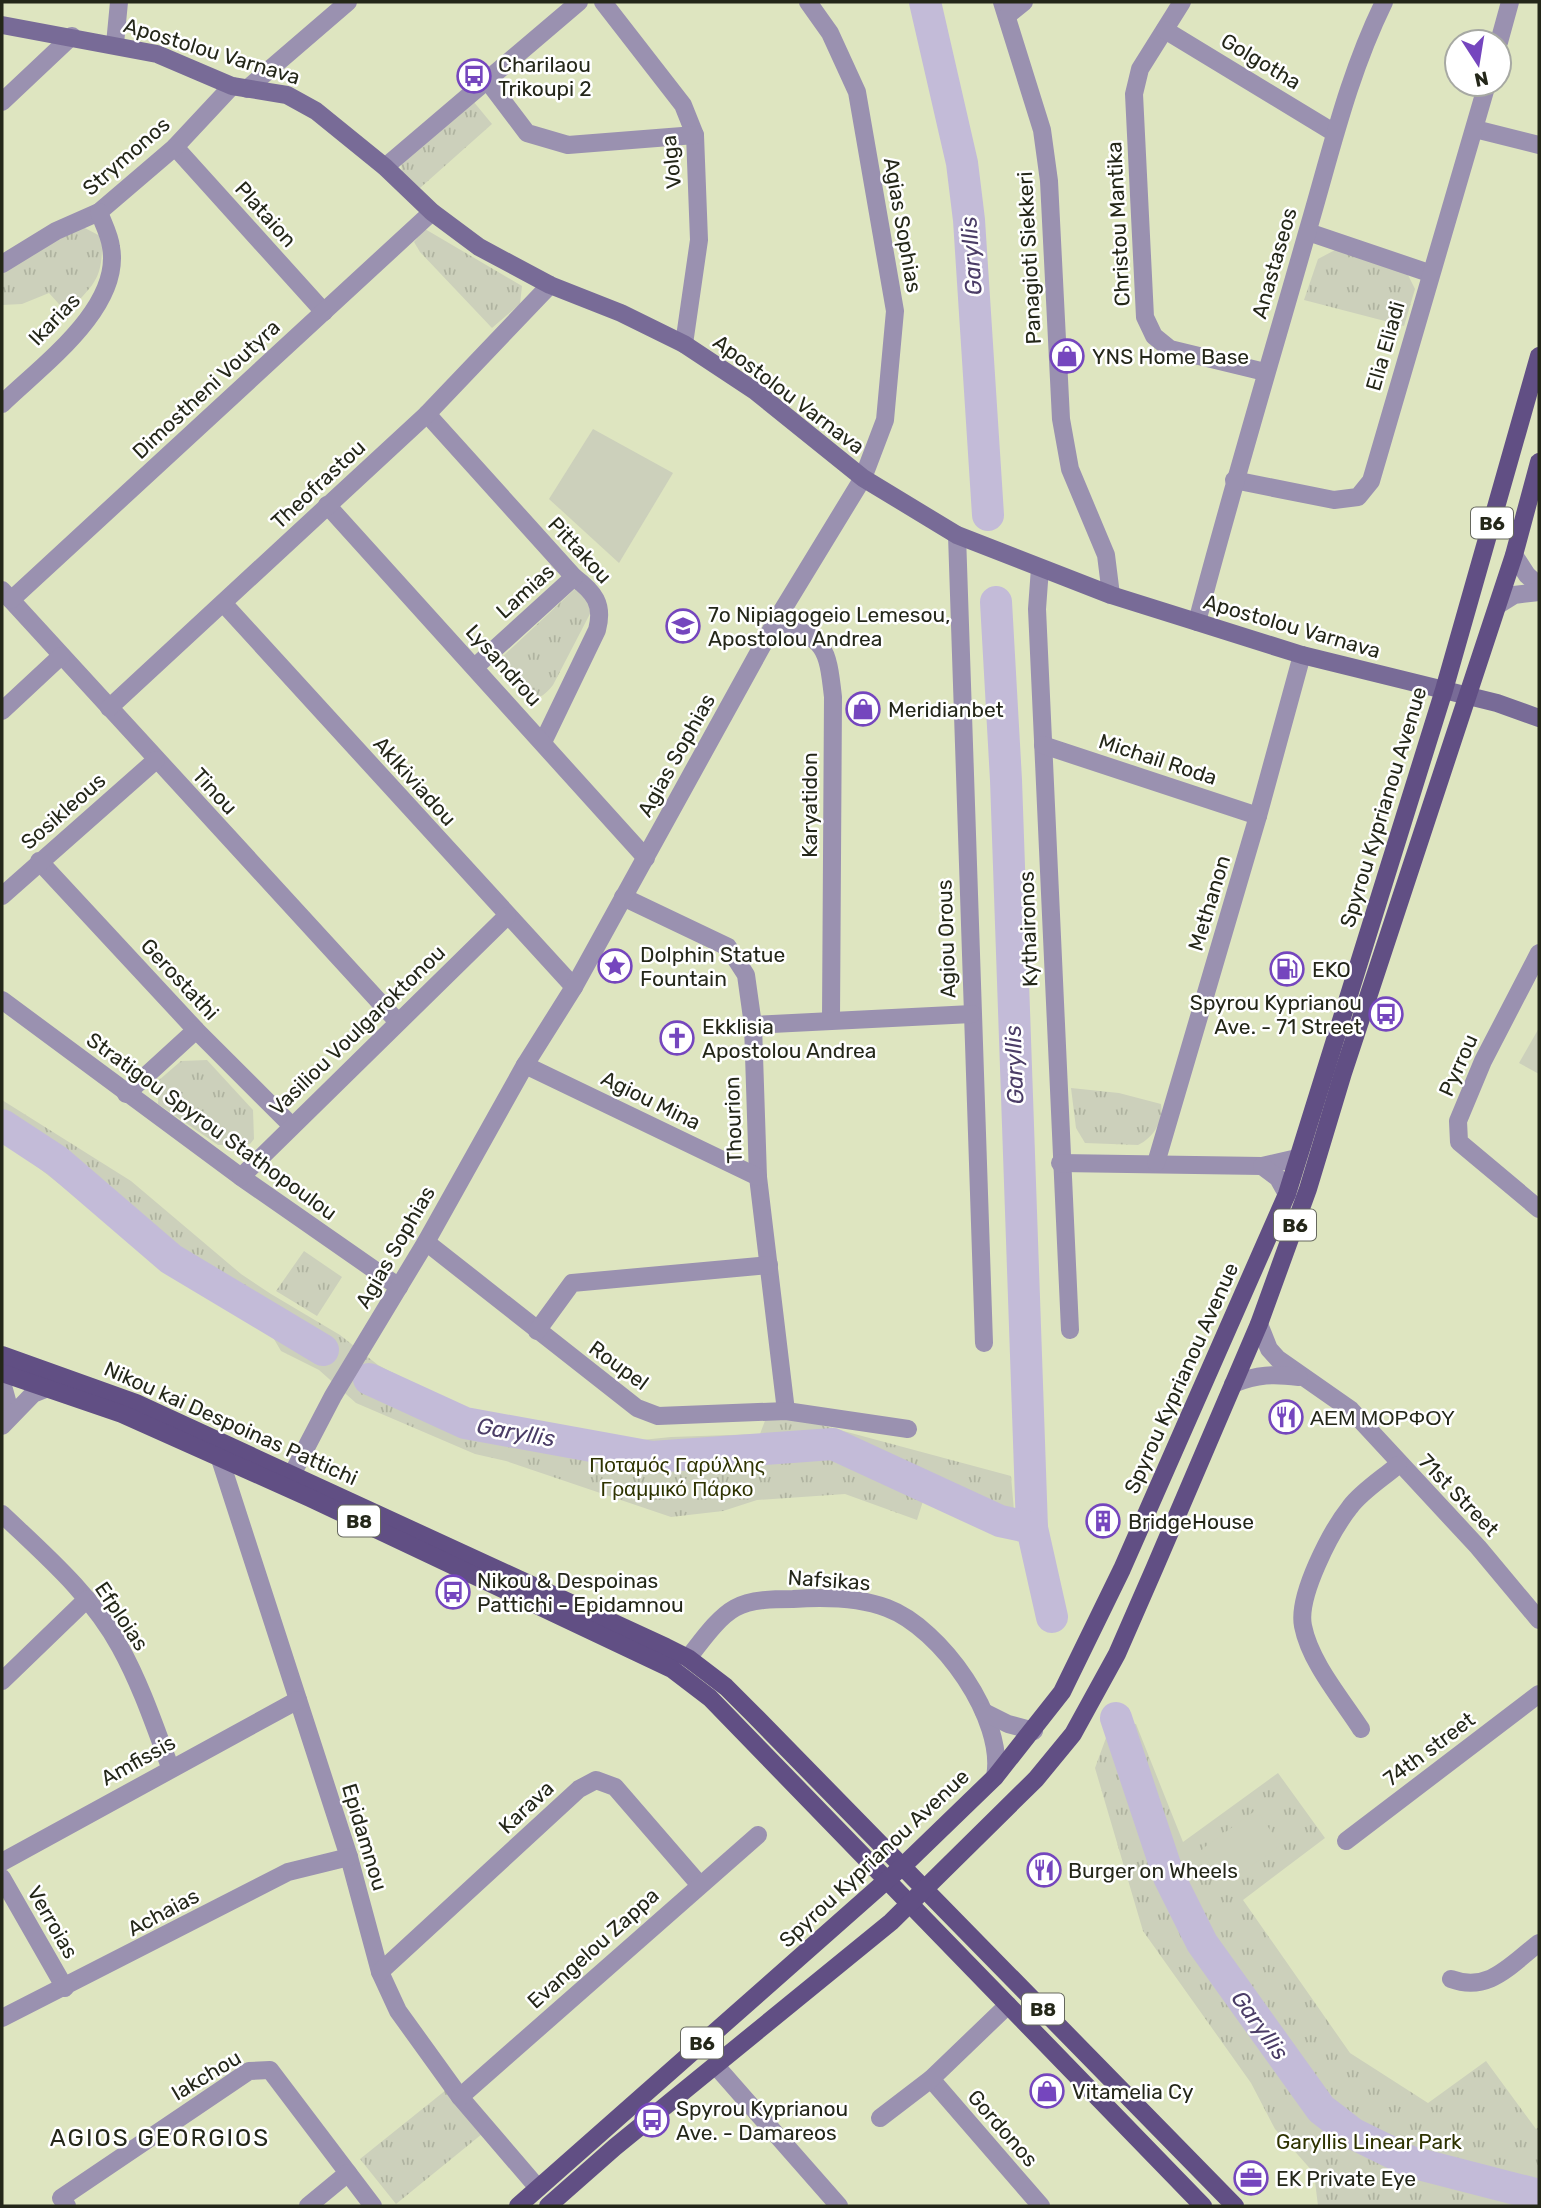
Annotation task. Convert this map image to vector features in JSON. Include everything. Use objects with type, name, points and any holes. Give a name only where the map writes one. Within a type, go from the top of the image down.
[{"type":"main road","name":"Apostolou Varnava","points":[[2,24],[157,54],[240,88],[287,95],[306,106],[386,167],[432,212],[479,247],[550,285],[621,313],[684,344],[755,391],[863,478],[957,535],[1111,595],[1302,655],[1468,696],[1539,718]]},
{"type":"main road","name":"Spyrou Kyprianou Avenue","points":[[518,2206],[904,1865],[995,1777],[1034,1731],[1062,1692],[1122,1569],[1287,1194],[1444,690],[1539,356]]},
{"type":"main road","name":"Spyrou Kyprianou Avenue","points":[[548,2206],[910,1905],[1036,1779],[1073,1734],[1117,1654],[1259,1324],[1308,1189],[1343,1073],[1514,555],[1539,462]]},
{"type":"main road","name":"Nikou kai Despoinas Pattichi","points":[[2,1355],[136,1404],[672,1669],[710,1699],[1203,2206]]},
{"type":"main road","points":[[31,1365],[37,1375],[39,1389]]},
{"type":"main road","name":"Nikou kai Despoinas Pattichi","points":[[2,1373],[39,1389],[122,1414],[220,1459],[288,1481],[688,1658],[726,1687],[904,1865],[1235,2206]]},
{"type":"street","points":[[115,44],[120,2]]},
{"type":"street","name":"Strymonos","points":[[2,264],[56,231],[99,212],[240,88],[348,2]]},
{"type":"street","points":[[386,167],[579,2]]},
{"type":"street","name":"Volga","points":[[603,2],[683,105],[695,135],[699,240],[684,344]]},
{"type":"street","name":"Agias Sophias","points":[[288,1481],[333,1395],[426,1242],[525,1065],[574,987],[777,619],[863,478],[885,420],[893,359],[895,311],[857,92],[830,33],[808,2]]},
{"type":"street","points":[[1005,8],[1024,2]]},
{"type":"street","name":"Christou Mantika","points":[[1182,2],[1140,69],[1134,94],[1145,317],[1154,336],[1170,349],[1265,372]]},
{"type":"street","name":"Anastaseos","points":[[1197,622],[1234,480],[1308,232],[1333,132],[1366,39],[1384,2]]},
{"type":"street","points":[[1503,28],[1510,2]]},
{"type":"street","name":"Panagioti Siekkeri","points":[[1005,8],[1042,130],[1049,181],[1062,419],[1070,469],[1106,555],[1111,595]]},
{"type":"street","name":"Golgotha","points":[[1164,30],[1333,132]]},
{"type":"street","points":[[2,102],[72,36]]},
{"type":"street","points":[[487,80],[527,133],[568,145],[695,135]]},
{"type":"street","name":"Elia Eliadi","points":[[1234,480],[1334,500],[1357,496],[1371,481],[1429,273],[1483,98]]},
{"type":"street","points":[[1475,129],[1539,145]]},
{"type":"street","name":"Plataion","points":[[175,147],[324,312]]},
{"type":"street","name":"Ikarias","points":[[2,404],[95,312],[109,286],[112,248],[99,212]]},
{"type":"street","name":"Dimostheni Voutyra","points":[[6,595],[324,312],[432,212]]},
{"type":"street","points":[[1308,232],[1429,273]]},
{"type":"street","name":"Theofrastou","points":[[109,708],[427,414],[550,285]]},
{"type":"street","name":"Pittakou","points":[[427,414],[574,577],[597,597],[601,615],[543,742]]},
{"type":"street","name":"Lysandrou","points":[[327,505],[646,858]]},
{"type":"street","name":"Agiou Orous","points":[[957,535],[984,1343]]},
{"type":"street","points":[[1514,555],[1527,575],[1539,586]]},
{"type":"street","name":"Kythaironos","points":[[1040,568],[1037,609],[1060,1163],[1070,1330]]},
{"type":"street","name":"Lamias","points":[[475,667],[574,577]]},
{"type":"street","points":[[1497,605],[1514,595],[1539,592]]},
{"type":"street","name":"Tinou","points":[[6,595],[397,1021]]},
{"type":"street","name":"Aklkiviadou","points":[[224,604],[574,987]]},
{"type":"street","name":"Karyatidon","points":[[777,619],[813,637],[824,649],[829,663],[833,697],[831,1019]]},
{"type":"street","name":"Methanon","points":[[1156,1163],[1258,817],[1302,655]]},
{"type":"street","points":[[2,711],[61,656]]},
{"type":"street","name":"Michail Roda","points":[[1043,745],[1258,817]]},
{"type":"street","name":"Sosikleous","points":[[2,896],[156,760]]},
{"type":"street","name":"Gerostathi","points":[[39,861],[196,1030],[292,1126]]},
{"type":"street","name":"Thourion","points":[[623,897],[728,947],[746,975],[753,1025],[758,1177],[786,1411]]},
{"type":"street","name":"Vasiliou Voulgaroktonou","points":[[241,1177],[507,916]]},
{"type":"street","name":"Pyrrou","points":[[1539,953],[1483,1061],[1458,1121],[1459,1142],[1539,1209]]},
{"type":"street","name":"Stratigou Spyrou Stathopoulou","points":[[2,1000],[126,1094],[398,1287]]},
{"type":"street","points":[[753,1025],[972,1014]]},
{"type":"street","points":[[126,1094],[196,1030]]},
{"type":"street","name":"Agiou Mina","points":[[525,1065],[758,1177]]},
{"type":"street","points":[[1060,1163],[1262,1166],[1297,1158]]},
{"type":"street","points":[[1262,1166],[1278,1178],[1287,1194]]},
{"type":"street","name":"Roupel","points":[[426,1242],[637,1408],[658,1416],[786,1411],[908,1429]]},
{"type":"street","points":[[537,1331],[572,1283],[769,1265]]},
{"type":"street","name":"71st Street","points":[[1259,1324],[1273,1354],[1351,1410],[1398,1465],[1478,1547],[1539,1620]]},
{"type":"street","name":"71st Street","points":[[1233,1384],[1256,1375],[1274,1373],[1310,1379]]},
{"type":"street","points":[[2,1382],[7,1391],[8,1404],[2,1423]]},
{"type":"street","points":[[2,1423],[39,1389]]},
{"type":"street","name":"Epidamnou","points":[[220,1459],[349,1857],[380,1972],[398,2011],[460,2097],[538,2188]]},
{"type":"street","points":[[1361,1729],[1308,1641],[1302,1623],[1303,1607],[1332,1534],[1351,1505],[1398,1465]]},
{"type":"street","name":"Efploias","points":[[2,1514],[87,1600],[120,1646],[148,1707],[170,1767]]},
{"type":"street","name":"Nafsikas","points":[[688,1658],[736,1607],[782,1599],[835,1598],[888,1608],[917,1624],[937,1643],[984,1712],[997,1750],[995,1777]]},
{"type":"street","points":[[2,1681],[87,1600]]},
{"type":"street","name":"74th street","points":[[1346,1841],[1539,1693]]},
{"type":"street","name":"Amfissis","points":[[2,1862],[170,1767],[298,1700]]},
{"type":"street","points":[[984,1712],[1008,1724],[1034,1731]]},
{"type":"street","name":"Karava","points":[[380,1972],[579,1789],[596,1780],[615,1787],[699,1884]]},
{"type":"street","name":"Evangelou Zappa","points":[[460,2097],[699,1884],[758,1835]]},
{"type":"street","name":"Achaias","points":[[2,2018],[288,1872],[349,1857]]},
{"type":"street","name":"Verroias","points":[[2,1878],[65,1988]]},
{"type":"street","points":[[1451,1979],[1468,1985],[1489,1981],[1539,1943]]},
{"type":"street","points":[[880,2118],[931,2079],[1008,2005]]},
{"type":"street","points":[[716,2066],[839,2206]]},
{"type":"street","name":"Iakchou","points":[[64,2202],[249,2071],[260,2069],[270,2070],[373,2206]]},
{"type":"street","name":"Gordonos","points":[[931,2079],[1041,2206]]},
{"type":"street","points":[[307,2206],[348,2173]]},
{"type":"green space","points":[[473,101],[492,124],[420,188],[402,173],[401,162]]},
{"type":"green space","points":[[83,227],[102,237],[101,262],[96,279],[67,313],[49,293],[22,304],[2,305],[2,274],[11,264]]},
{"type":"green space","points":[[425,229],[522,286],[520,304],[492,328],[420,252],[414,242]]},
{"type":"green space","points":[[1335,250],[1405,269],[1415,289],[1404,326],[1304,300],[1318,259]]},
{"type":"green space","points":[[593,429],[673,473],[619,563],[549,499]]},
{"type":"green space","points":[[577,587],[593,608],[553,685],[538,698],[531,698],[519,690],[501,669],[501,658]]},
{"type":"green space","points":[[1539,1028],[1539,1074],[1519,1063]]},
{"type":"green space","points":[[207,1060],[253,1110],[254,1139],[250,1144],[218,1145],[158,1104],[159,1080],[181,1061]]},
{"type":"green space","points":[[1071,1088],[1119,1093],[1161,1104],[1159,1123],[1153,1133],[1138,1145],[1085,1143],[1076,1128]]},
{"type":"green space","name":"Ποταμός Γαρύλλης Γραμμικό Πάρκο","points":[[2,1100],[131,1181],[241,1274],[340,1335],[378,1365],[468,1413],[622,1442],[671,1437],[760,1434],[766,1418],[786,1417],[810,1422],[1011,1476],[1016,1534],[924,1498],[917,1520],[845,1494],[757,1500],[723,1511],[671,1517],[506,1461],[475,1454],[356,1403],[319,1370],[281,1351],[271,1334],[105,1220],[2,1139]]},
{"type":"green space","points":[[304,1251],[342,1277],[317,1316],[276,1291]]},
{"type":"green space","name":"Garyllis Linear Park","points":[[1136,1724],[1183,1842],[1278,1773],[1325,1838],[1243,1900],[1350,2053],[1428,2103],[1486,2061],[1536,2129],[1539,2127],[1539,2206],[1318,2206],[1314,2173],[1275,2129],[1251,2083],[1143,1931],[1095,1768],[1110,1727]]},
{"type":"green space","points":[[1256,1810],[1281,1845],[1227,1883],[1202,1849]]},
{"type":"green space","points":[[446,2090],[482,2134],[396,2204],[360,2159]]},
{"type":"waterway","name":"Garyllis","points":[[925,2],[962,163],[969,220],[988,515]]},
{"type":"waterway","name":"Garyllis","points":[[996,602],[1006,780],[1032,1528]]},
{"type":"waterway","name":"Garyllis","points":[[2,1125],[57,1161],[171,1259],[323,1350]]},
{"type":"waterway","name":"Garyllis","points":[[369,1379],[465,1423],[652,1457],[833,1444],[1000,1521],[1032,1528],[1052,1617]]},
{"type":"waterway","name":"Garyllis","points":[[1116,1718],[1169,1877],[1202,1943],[1321,2109],[1352,2133],[1411,2162],[1539,2195]]},
{"type":"place","name":"Charilaou Trikoupi 2","points":[[474,76]]},
{"type":"place","name":"YNS Home Base","points":[[1067,356]]},
{"type":"place","name":"7o Nipiagogeio Lemesou, Apostolou Andrea","points":[[683,626]]},
{"type":"place","name":"Meridianbet","points":[[863,709]]},
{"type":"place","name":"Dolphin Statue Fountain","points":[[615,966]]},
{"type":"place","name":"EKO","points":[[1287,969]]},
{"type":"place","name":"Spyrou Kyprianou Ave. - 71 Street","points":[[1386,1014]]},
{"type":"place","name":"Ekklisia Apostolou Andrea","points":[[677,1038]]},
{"type":"place","name":"ΑΕΜ ΜΟΡΦΟΥ","points":[[1286,1417]]},
{"type":"place","name":"BridgeHouse","points":[[1103,1521]]},
{"type":"place","name":"Nikou & Despoinas Pattichi - Epidamnou","points":[[453,1592]]},
{"type":"place","name":"Burger on Wheels","points":[[1044,1870]]},
{"type":"place","name":"Vitamelia Cy","points":[[1047,2091]]},
{"type":"place","name":"Spyrou Kyprianou Ave. - Damareos","points":[[652,2120]]},
{"type":"place","name":"EK Private Eye","points":[[1251,2178]]},
{"type":"district","name":"AGIOS GEORGIOS","points":[[160,2138]]}]
